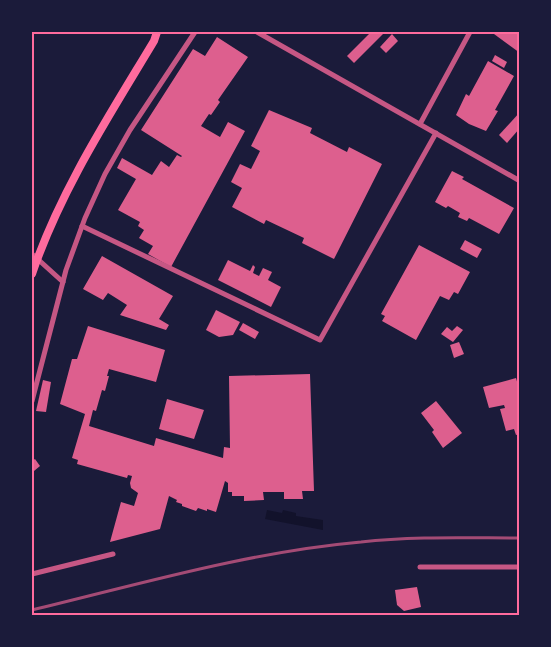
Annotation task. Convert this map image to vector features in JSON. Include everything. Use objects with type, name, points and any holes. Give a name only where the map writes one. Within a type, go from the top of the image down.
[{"type":"main road","points":[[32,272],[75,176],[157,32]]},
{"type":"main road","points":[[153,41],[163,32]]},
{"type":"street","points":[[32,401],[63,282],[82,226],[105,174],[125,139],[195,32]]},
{"type":"street","points":[[257,32],[519,181]]},
{"type":"street","points":[[420,124],[470,32]]},
{"type":"street","points":[[82,226],[320,340],[436,133]]},
{"type":"street","points":[[32,254],[63,282]]},
{"type":"street","points":[[32,574],[113,555]]},
{"type":"street","points":[[420,567],[519,567]]},
{"type":"shaded area","points":[[267,510],[282,513],[283,510],[296,513],[296,516],[323,520],[323,530],[265,519]]},
{"type":"building","points":[[371,32],[385,32],[354,63],[347,56]]},
{"type":"building","points":[[495,32],[520,32],[520,53],[494,34]]},
{"type":"building","points":[[392,34],[398,41],[386,53],[380,47]]},
{"type":"building","points":[[217,37],[248,57],[218,100],[220,102],[201,126],[220,137],[228,122],[245,131],[171,267],[148,254],[153,246],[139,238],[144,230],[138,226],[140,222],[118,210],[136,179],[117,168],[122,158],[152,175],[161,161],[169,167],[177,155],[182,156],[141,130],[193,49],[205,56]]},
{"type":"building","points":[[495,55],[507,62],[504,68],[492,61]]},
{"type":"building","points":[[488,61],[514,76],[486,131],[469,124],[456,115],[466,94],[469,96]]},
{"type":"building","points":[[269,110],[312,128],[310,133],[347,152],[349,147],[382,164],[334,259],[302,243],[304,238],[266,220],[264,224],[232,207],[242,188],[231,182],[240,164],[251,169],[260,151],[251,146]]},
{"type":"building","points":[[520,112],[520,128],[507,143],[499,135]]},
{"type":"building","points":[[452,171],[514,208],[499,234],[469,218],[467,221],[458,217],[460,213],[435,202]]},
{"type":"building","points":[[465,240],[482,249],[477,258],[460,249]]},
{"type":"building","points":[[419,245],[470,272],[458,294],[454,292],[449,300],[440,296],[416,340],[382,321],[385,316],[381,314]]},
{"type":"building","points":[[102,256],[173,296],[159,319],[169,325],[166,330],[120,315],[127,305],[108,293],[103,300],[83,289]]},
{"type":"building","points":[[228,260],[250,271],[253,265],[255,267],[253,273],[259,276],[263,268],[272,272],[268,280],[281,287],[271,307],[218,280]]},
{"type":"building","points":[[216,310],[240,322],[233,335],[219,337],[206,330]]},
{"type":"building","points":[[243,323],[259,332],[255,339],[239,330]]},
{"type":"building","points":[[88,326],[165,350],[156,382],[109,369],[105,391],[102,390],[89,426],[154,446],[156,438],[223,458],[224,447],[230,448],[229,376],[310,374],[314,491],[302,491],[303,499],[284,499],[284,492],[263,492],[264,500],[244,501],[244,496],[232,496],[232,492],[228,492],[228,483],[225,481],[216,512],[198,508],[196,511],[182,506],[169,496],[160,529],[110,542],[121,502],[134,506],[138,493],[131,488],[132,476],[128,475],[127,478],[77,464],[78,460],[72,458],[85,414],[60,404],[72,359],[77,359]]},
{"type":"building","points":[[457,326],[463,330],[453,342],[441,334],[447,327],[452,331]]},
{"type":"building","points":[[459,342],[464,354],[454,358],[450,345]]},
{"type":"building","points":[[516,378],[520,392],[520,434],[516,435],[514,429],[506,431],[500,409],[505,408],[504,405],[489,408],[483,387]]},
{"type":"building","points":[[43,380],[51,382],[46,412],[36,411]]},
{"type":"building","points":[[167,399],[204,410],[194,439],[159,429]]},
{"type":"building","points":[[436,401],[462,433],[443,448],[432,432],[434,430],[421,413]]},
{"type":"building","points":[[35,459],[40,466],[34,471],[32,461]]},
{"type":"building","points":[[417,587],[421,607],[404,611],[397,605],[395,590]]},
{"type":"railway","points":[[32,610],[195,570],[278,553],[400,539],[520,538]]}]
